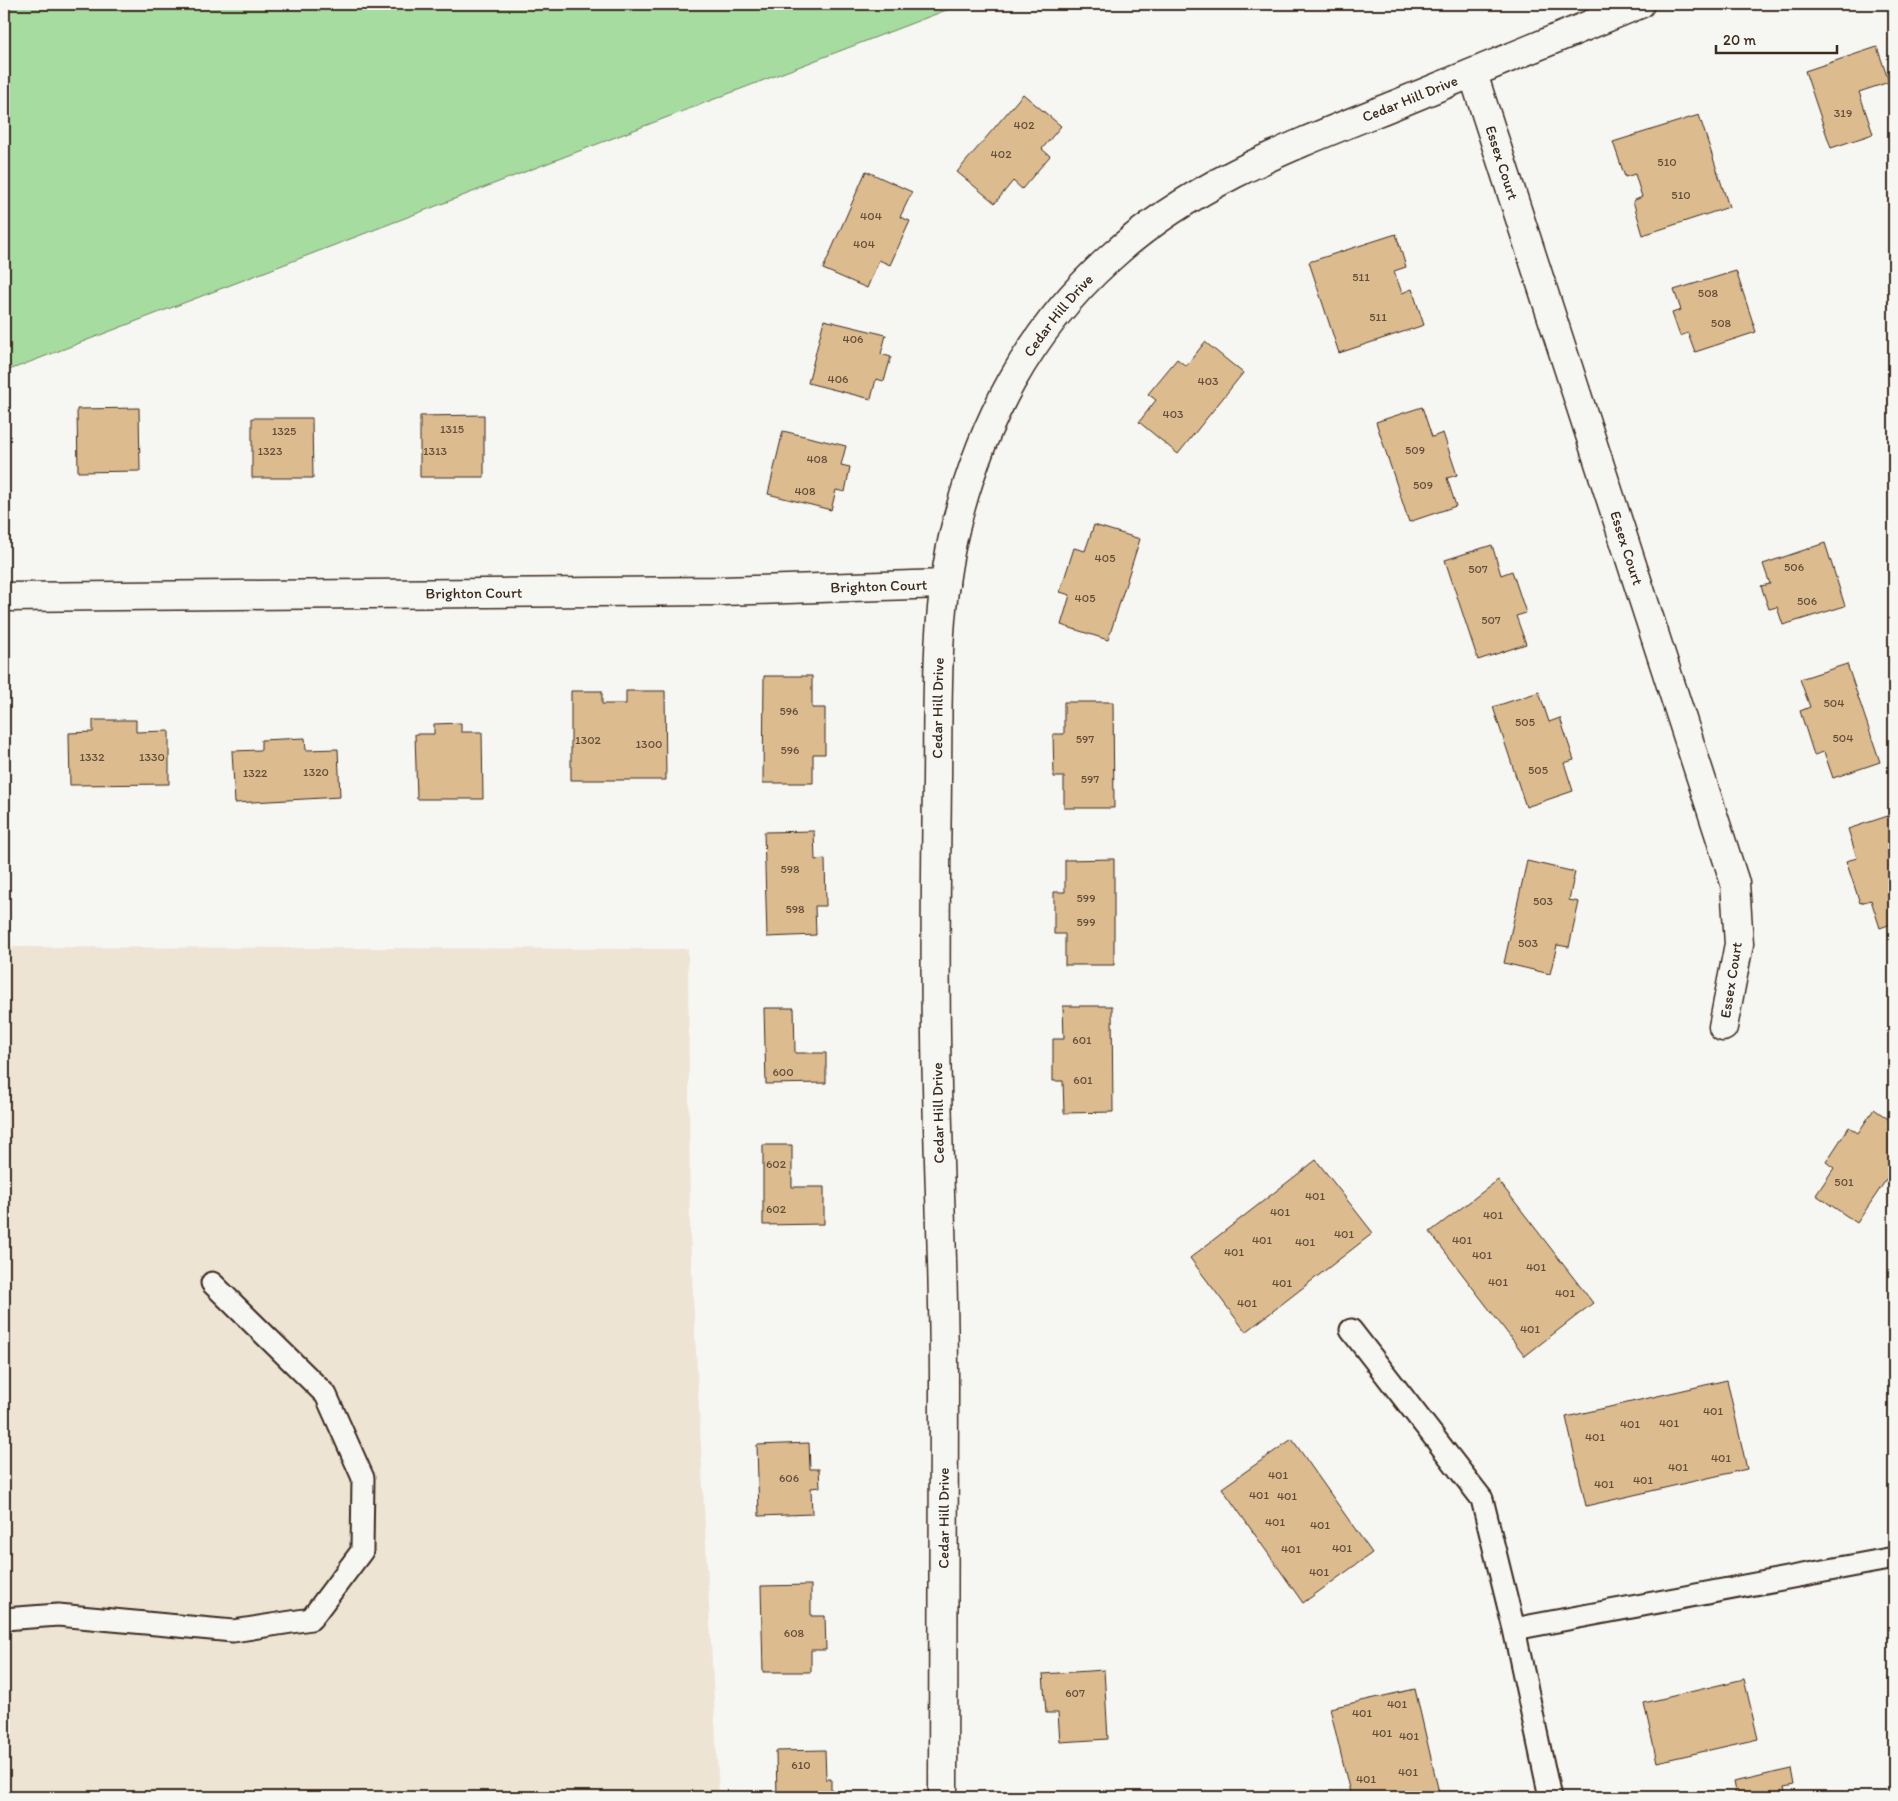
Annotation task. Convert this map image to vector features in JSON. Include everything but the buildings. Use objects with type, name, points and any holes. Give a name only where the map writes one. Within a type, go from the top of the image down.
[{"type":"street","name":"Cedar Hill Drive","points":[[942,1797],[944,1375],[934,976],[939,643],[944,584],[955,531],[972,469],[995,409],[1040,336],[1066,302],[1106,260],[1163,215],[1238,170],[1640,4]]},
{"type":"street","name":"Essex Court","points":[[1471,74],[1480,96],[1735,884],[1739,944],[1723,1027]]},
{"type":"street","name":"Brighton Court","points":[[4,597],[722,591],[944,584]]},
{"type":"lane","points":[[4,1619],[58,1615],[233,1631],[311,1619],[362,1552],[363,1478],[326,1395],[212,1283]]},
{"type":"lane","points":[[1351,1330],[1482,1499],[1514,1629],[1550,1797]]},
{"type":"lane","points":[[1514,1629],[1894,1558]]},
{"type":"shaded area","points":[[4,947],[688,949],[690,1236],[719,1797],[4,1797]]},
{"type":"green space","points":[[4,4],[962,4],[4,372]]}]
